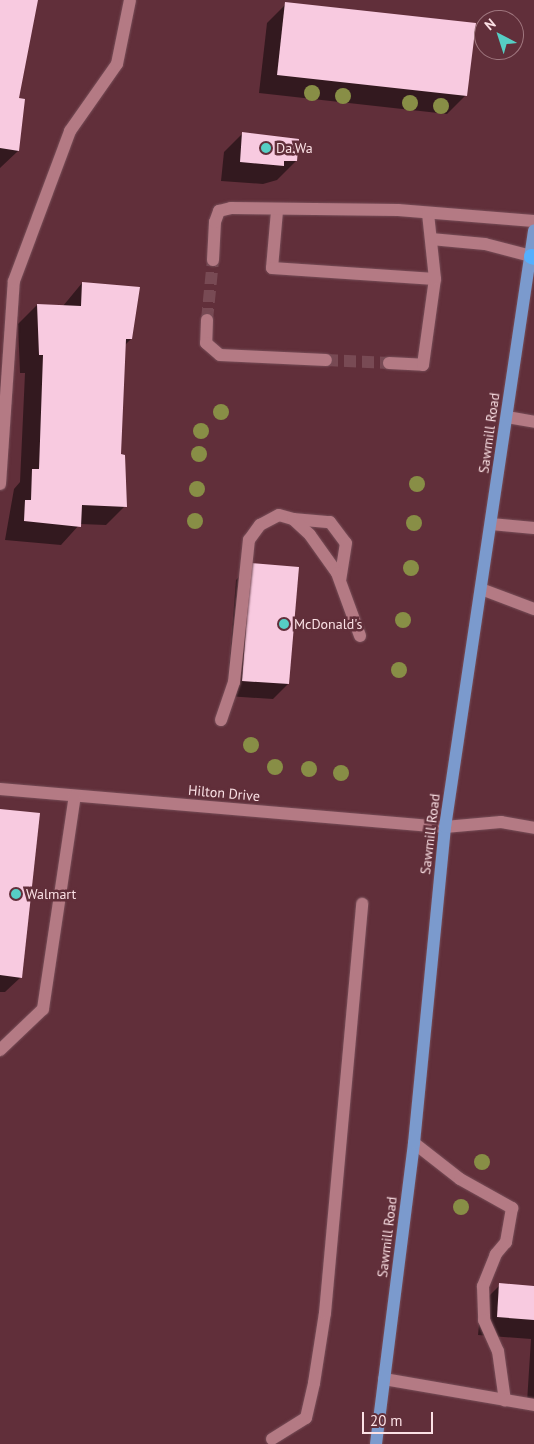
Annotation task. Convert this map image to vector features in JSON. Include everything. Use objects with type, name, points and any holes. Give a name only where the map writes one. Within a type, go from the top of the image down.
[{"type":"main road","name":"Sawmill Road","points":[[376,1444],[414,1143],[445,827],[532,256],[534,230]]},
{"type":"street","points":[[0,484],[14,280],[70,131],[117,64],[129,6]]},
{"type":"street","points":[[213,260],[219,211],[428,214],[534,221]]},
{"type":"street","points":[[277,211],[272,268],[435,279]]},
{"type":"street","points":[[389,363],[423,365],[435,279],[428,214]]},
{"type":"street","points":[[431,238],[485,244],[532,256]]},
{"type":"street","points":[[208,320],[206,343],[220,355],[326,360]]},
{"type":"street","points":[[507,417],[534,422]]},
{"type":"street","points":[[221,720],[234,682],[249,540],[260,525],[279,515],[293,519],[330,522],[346,543],[340,580]]},
{"type":"street","points":[[293,519],[340,580],[360,636]]},
{"type":"street","points":[[491,524],[534,528]]},
{"type":"street","points":[[481,589],[534,609]]},
{"type":"street","name":"Hilton Drive","points":[[0,789],[445,827],[501,822],[534,828]]},
{"type":"street","points":[[0,1050],[43,1009],[75,796]]},
{"type":"street","points":[[272,1439],[306,1418],[314,1383],[325,1313],[362,904]]},
{"type":"street","points":[[414,1143],[460,1179],[512,1208],[506,1242],[496,1254],[482,1286],[484,1320],[498,1350],[505,1401]]},
{"type":"street","points":[[384,1379],[534,1405]]},
{"type":"building","points":[[0,0],[38,0],[19,98],[25,99],[19,151],[0,148]]},
{"type":"building","points":[[285,2],[474,23],[474,39],[467,96],[277,75]]},
{"type":"building","points":[[242,132],[299,139],[297,161],[284,161],[284,166],[240,162]]},
{"type":"building","points":[[82,282],[140,287],[132,339],[126,339],[121,454],[125,455],[127,507],[82,505],[81,527],[24,521],[25,500],[31,500],[32,469],[39,469],[43,355],[39,355],[37,304],[81,306]]},
{"type":"building","points":[[251,563],[299,567],[289,684],[242,681]]},
{"type":"building","name":"Walmart","points":[[0,809],[40,813],[22,978],[0,975]]},
{"type":"building","points":[[499,1283],[534,1286],[534,1320],[497,1317]]},
{"type":"tunnel","points":[[207,320],[213,260]]},
{"type":"tunnel","points":[[326,360],[389,363]]},
{"type":"place","name":"Da.Wa","points":[[266,148]]},
{"type":"place","name":"McDonald's","points":[[284,624]]},
{"type":"place","name":"Walmart","points":[[16,894]]}]
